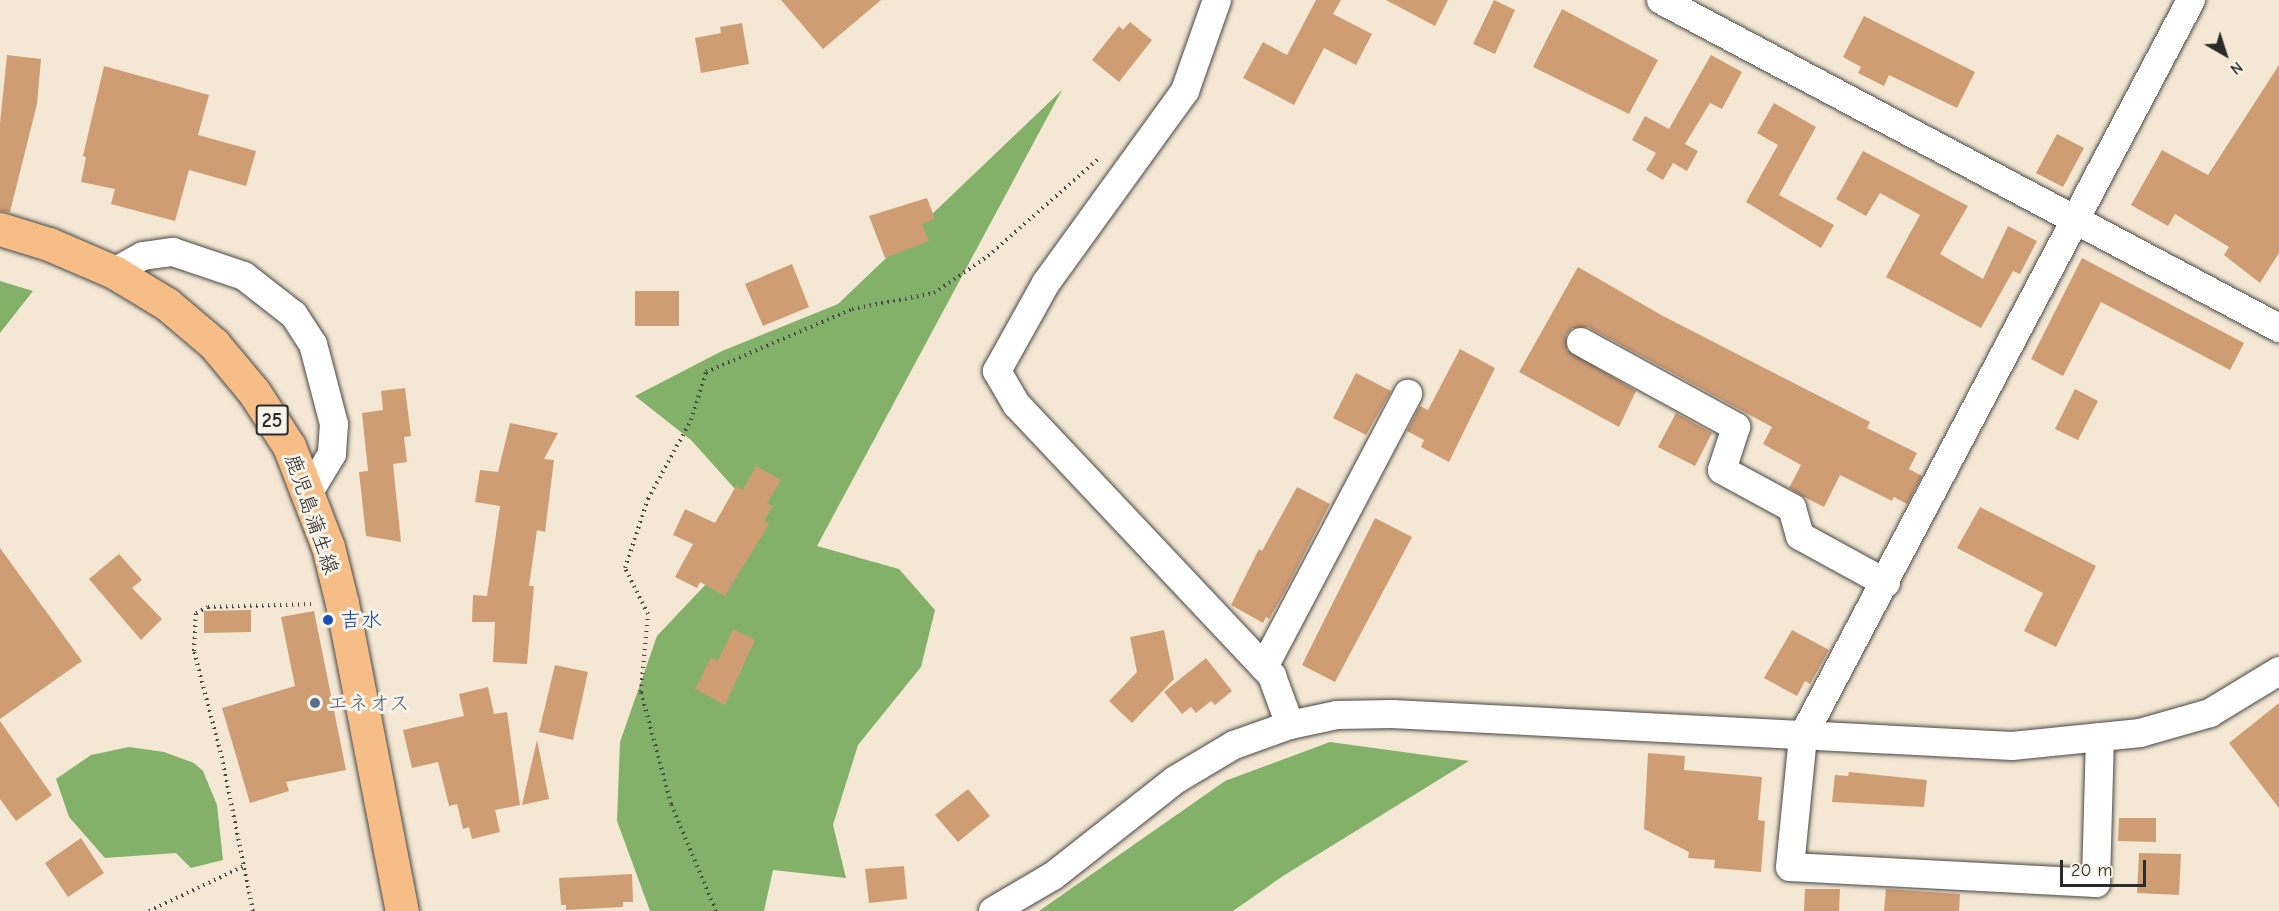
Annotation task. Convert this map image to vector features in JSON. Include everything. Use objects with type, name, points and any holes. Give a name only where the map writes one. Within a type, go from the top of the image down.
[{"type":"main road","name":"鹿児島蒲生線","points":[[0,229],[49,244],[114,272],[167,304],[214,344],[254,392],[289,446],[309,492],[342,603],[402,911]]},
{"type":"street","points":[[1217,0],[1185,91],[1046,283],[997,371],[1017,405],[1272,676],[1290,725]]},
{"type":"street","points":[[1661,0],[2075,222],[2279,328]]},
{"type":"street","points":[[2100,738],[2096,883],[1790,867],[1803,735],[1886,583],[2191,0]]},
{"type":"street","points":[[114,272],[143,256],[173,252],[244,276],[294,315],[313,344],[334,424],[332,454],[309,492]]},
{"type":"street","points":[[1581,342],[1736,427],[1722,470],[1792,508],[1800,536],[1886,583]]},
{"type":"street","points":[[1264,667],[1408,394]]},
{"type":"street","points":[[993,911],[1053,876],[1175,780],[1234,745],[1290,725],[1337,716],[1392,714],[2012,746],[2140,733],[2210,713],[2279,671]]},
{"type":"path","points":[[716,911],[668,793],[641,692],[648,614],[625,568],[648,499],[691,420],[706,372],[852,309],[934,293],[988,256],[1108,149]]},
{"type":"path","points":[[253,911],[222,758],[194,651],[196,613],[208,607],[342,603]]},
{"type":"path","points":[[149,911],[244,866]]},
{"type":"green space","points":[[1062,90],[817,546],[899,569],[935,610],[921,667],[858,745],[833,825],[846,878],[773,870],[764,911],[650,911],[617,821],[620,742],[657,636],[725,564],[753,509],[691,440],[635,396],[722,351],[838,304]]},
{"type":"green space","points":[[0,281],[33,291],[0,333]]},
{"type":"green space","points":[[1330,742],[1469,761],[1283,876],[1233,911],[1039,911],[1225,781]]},
{"type":"green space","points":[[129,747],[164,752],[194,763],[203,771],[217,805],[223,860],[191,868],[176,853],[105,858],[69,817],[56,779],[91,755]]},
{"type":"building","points":[[781,0],[881,0],[823,49]]},
{"type":"building","points":[[1316,0],[1341,0],[1333,14],[1372,34],[1356,65],[1324,48],[1294,105],[1243,78],[1263,42],[1287,55]]},
{"type":"building","points":[[1386,0],[1448,0],[1435,26]]},
{"type":"building","points":[[1494,0],[1515,10],[1495,54],[1473,44]]},
{"type":"building","points":[[1562,9],[1658,60],[1629,114],[1533,67]]},
{"type":"building","points":[[1864,16],[1975,72],[1957,108],[1889,75],[1884,86],[1858,73],[1861,67],[1843,57]]},
{"type":"building","points":[[1130,22],[1152,40],[1119,82],[1092,60],[1119,26],[1123,30]]},
{"type":"building","points":[[742,23],[749,64],[701,73],[695,38],[721,33],[720,27]]},
{"type":"building","points":[[7,55],[41,59],[37,104],[10,212],[0,211],[0,124]]},
{"type":"building","points":[[1711,55],[1742,72],[1722,109],[1710,103],[1685,144],[1698,151],[1687,171],[1673,163],[1663,180],[1646,170],[1656,153],[1632,140],[1645,116],[1669,129]]},
{"type":"building","points":[[2279,65],[2279,253],[2260,283],[2224,255],[2229,247],[2175,214],[2168,226],[2131,205],[2162,150],[2208,175]]},
{"type":"building","points":[[104,66],[209,95],[198,135],[256,151],[246,186],[189,170],[175,221],[111,204],[115,189],[81,182],[86,157],[83,156]]},
{"type":"building","points":[[1774,103],[1816,127],[1779,195],[1834,225],[1821,248],[1746,202],[1778,145],[1757,133]]},
{"type":"building","points":[[2057,134],[2084,148],[2063,187],[2036,173]]},
{"type":"building","points":[[1863,151],[1968,206],[1940,254],[1983,279],[2008,226],[2037,241],[2020,274],[2013,271],[1981,328],[1886,277],[1920,215],[1880,193],[1866,216],[1836,199]]},
{"type":"building","points":[[927,198],[935,219],[922,224],[929,241],[885,258],[869,216]]},
{"type":"building","points":[[2082,258],[2244,343],[2230,370],[2101,302],[2063,376],[2031,359]]},
{"type":"building","points":[[792,264],[809,307],[763,326],[745,284]]},
{"type":"building","points":[[1578,267],[1663,316],[1870,422],[1867,428],[1917,453],[1909,469],[1922,476],[1907,504],[1894,497],[1892,501],[1840,475],[1824,507],[1804,497],[1789,488],[1801,465],[1763,444],[1772,427],[1588,327],[1572,328],[1566,335],[1567,350],[1636,391],[1619,427],[1519,372]]},
{"type":"building","points":[[635,291],[679,291],[679,326],[635,326]]},
{"type":"building","points":[[1460,349],[1495,368],[1449,462],[1421,447],[1424,440],[1407,431],[1420,406],[1428,410]]},
{"type":"building","points":[[1356,373],[1391,391],[1366,435],[1333,418]]},
{"type":"building","points":[[405,388],[411,436],[404,437],[407,462],[393,464],[401,542],[366,536],[359,472],[368,471],[362,413],[383,410],[381,391]]},
{"type":"building","points":[[2075,389],[2098,401],[2078,440],[2055,429]]},
{"type":"building","points":[[1676,413],[1712,433],[1695,466],[1658,447]]},
{"type":"building","points":[[510,423],[558,433],[544,459],[554,460],[545,532],[537,530],[529,586],[534,586],[527,664],[493,662],[495,622],[472,622],[473,595],[487,596],[500,506],[475,502],[480,470],[498,472]]},
{"type":"building","points":[[756,466],[781,480],[767,503],[773,506],[764,521],[769,524],[725,596],[700,582],[697,588],[675,577],[693,544],[673,535],[685,509],[715,523],[736,486],[743,490]]},
{"type":"building","points":[[1297,487],[1330,504],[1285,591],[1269,619],[1266,617],[1263,623],[1231,605],[1259,549],[1262,551]]},
{"type":"building","points":[[1980,507],[2096,566],[2056,647],[2024,631],[2043,593],[1957,548]]},
{"type":"building","points":[[1375,518],[1412,537],[1335,682],[1302,665]]},
{"type":"building","points":[[0,548],[82,661],[0,719]]},
{"type":"building","points":[[119,554],[142,580],[132,588],[162,619],[141,640],[89,579]]},
{"type":"building","points":[[251,610],[251,632],[204,633],[204,611]]},
{"type":"building","points":[[314,611],[346,770],[286,782],[289,791],[250,803],[222,708],[295,686],[281,617]]},
{"type":"building","points":[[733,629],[755,640],[725,705],[695,689],[711,657],[718,661]]},
{"type":"building","points":[[1164,630],[1174,679],[1132,723],[1109,701],[1137,672],[1130,637]]},
{"type":"building","points":[[1792,630],[1829,650],[1810,684],[1805,681],[1797,696],[1764,678]]},
{"type":"building","points":[[1206,658],[1232,691],[1215,705],[1211,701],[1196,713],[1191,707],[1182,714],[1164,692]]},
{"type":"building","points":[[555,665],[588,672],[573,740],[539,732]]},
{"type":"building","points":[[488,687],[494,714],[507,712],[520,805],[495,810],[500,832],[472,839],[469,827],[463,829],[457,804],[449,806],[438,762],[412,768],[403,730],[464,716],[459,694]]},
{"type":"building","points":[[2279,703],[2279,808],[2229,743]]},
{"type":"building","points":[[0,721],[52,795],[16,821],[0,799]]},
{"type":"building","points":[[537,740],[549,799],[522,805]]},
{"type":"building","points":[[1648,753],[1685,756],[1684,770],[1762,777],[1758,820],[1765,821],[1761,872],[1714,868],[1715,860],[1688,858],[1689,852],[1644,829]]},
{"type":"building","points":[[1849,772],[1927,780],[1924,807],[1832,802],[1835,775],[1848,776]]},
{"type":"building","points":[[968,789],[990,816],[958,842],[935,815]]},
{"type":"building","points":[[2119,818],[2156,818],[2156,842],[2118,841]]},
{"type":"building","points":[[81,838],[104,873],[68,897],[45,863]]},
{"type":"building","points":[[2139,853],[2181,854],[2179,895],[2137,893]]},
{"type":"building","points":[[904,866],[907,899],[869,903],[865,869]]},
{"type":"building","points":[[632,874],[633,902],[623,902],[623,907],[566,910],[566,905],[561,905],[559,878]]},
{"type":"building","points":[[1805,889],[1840,889],[1839,911],[1804,911]]},
{"type":"building","points":[[1886,889],[1960,894],[1959,911],[1884,911]]},
{"type":"place","name":"吉水","points":[[328,620]]},
{"type":"place","name":"エネオス","points":[[315,703]]}]
